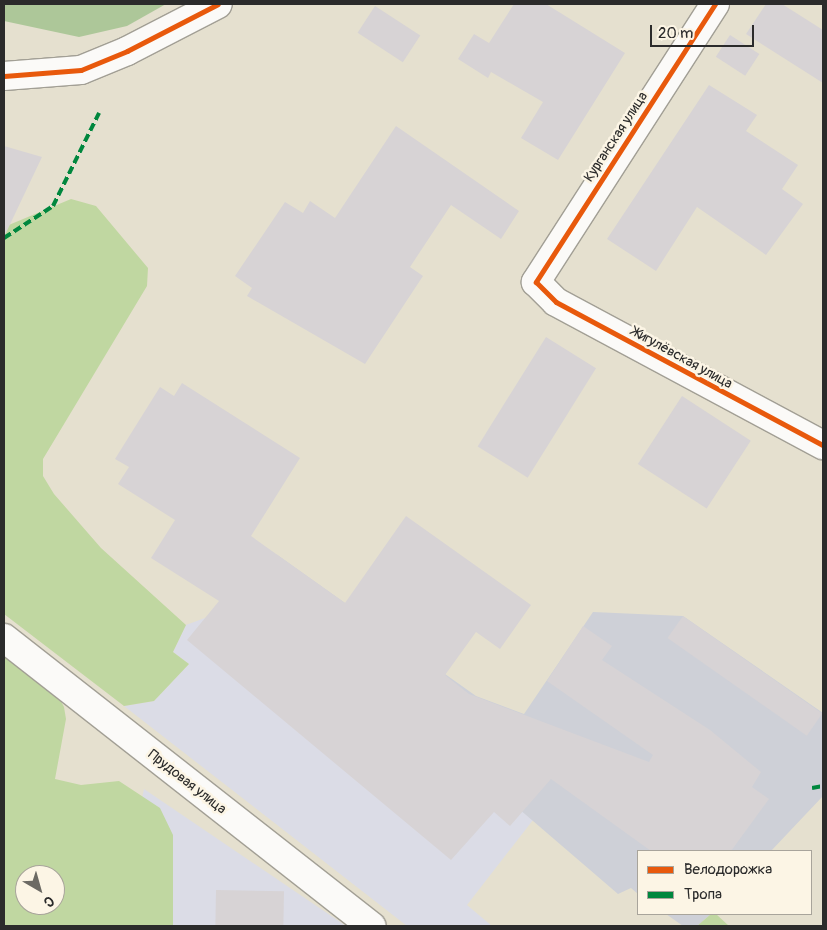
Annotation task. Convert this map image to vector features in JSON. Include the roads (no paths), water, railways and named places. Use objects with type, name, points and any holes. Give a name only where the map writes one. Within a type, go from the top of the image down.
[{"type":"street","points":[[4,76],[82,70],[127,51],[218,4]]},
{"type":"street","name":"Курганская улица","points":[[536,282],[715,4]]},
{"type":"street","name":"Жигулёвская улица","points":[[536,282],[556,302],[821,440]]},
{"type":"street","name":"Прудовая улица","points":[[4,638],[371,926]]}]
